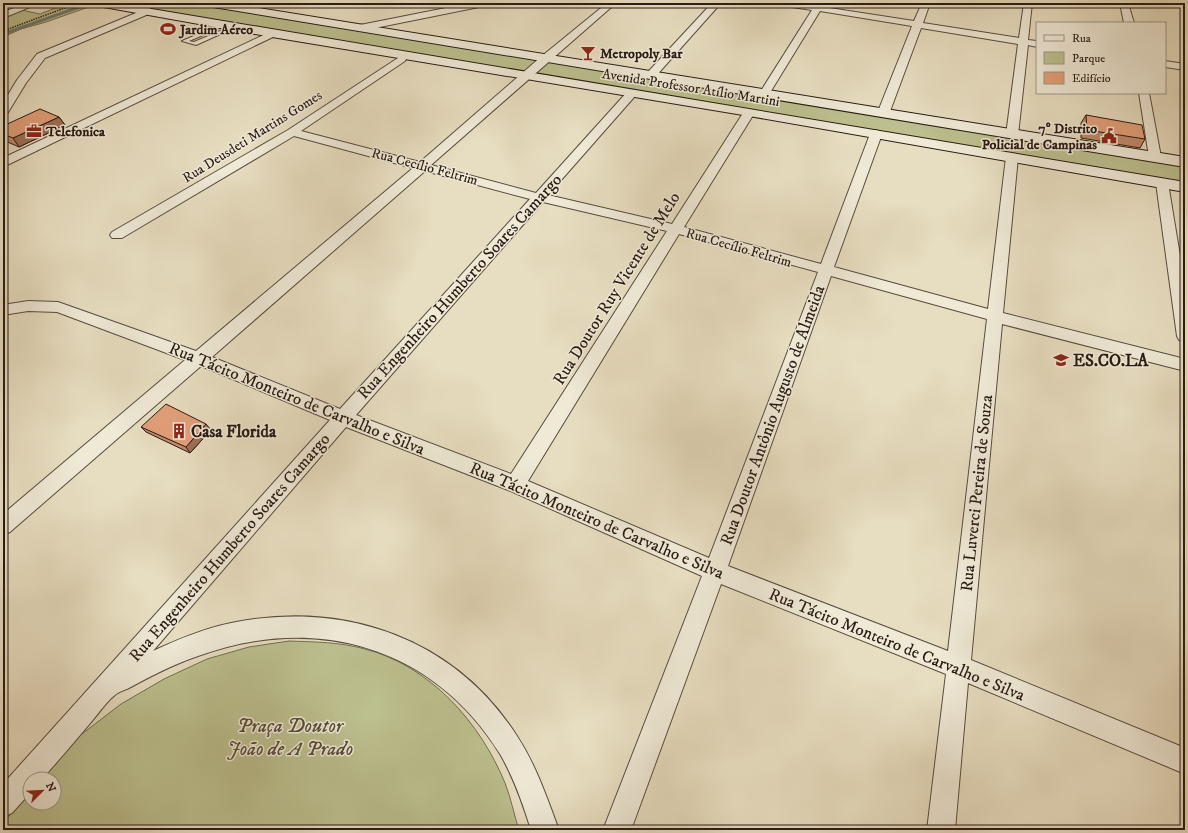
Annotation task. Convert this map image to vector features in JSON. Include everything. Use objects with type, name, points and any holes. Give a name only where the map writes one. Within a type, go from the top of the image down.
[{"type":"main road","name":"Avenida Professor Atílio Martini","points":[[98,3],[133,13],[166,9],[228,26],[272,34],[749,112],[1185,187]]},
{"type":"main road","name":"Avenida Professor Atílio Martini","points":[[212,3],[883,114],[1185,162]]},
{"type":"main road","points":[[166,9],[193,5]]},
{"type":"main road","points":[[662,98],[674,96],[683,88],[671,78]]},
{"type":"main road","points":[[704,105],[696,100],[694,95],[697,90],[715,86]]},
{"type":"street","points":[[3,15],[36,3]]},
{"type":"street","points":[[360,28],[484,3]]},
{"type":"street","points":[[3,526],[423,166],[546,58],[612,3]]},
{"type":"street","points":[[651,75],[717,3]]},
{"type":"street","points":[[785,3],[819,6],[1036,44]]},
{"type":"street","points":[[883,114],[926,3]]},
{"type":"street","points":[[1012,135],[1028,3]]},
{"type":"street","points":[[1124,3],[1129,22]]},
{"type":"street","points":[[764,94],[819,6]]},
{"type":"street","points":[[3,112],[21,82],[41,56],[133,13]]},
{"type":"street","points":[[3,163],[272,34]]},
{"type":"street","name":"Rua Deusdeti Martins Gomes","points":[[117,235],[292,132],[401,59]]},
{"type":"street","points":[[1166,64],[1185,67]]},
{"type":"street","name":"Rua Engenheiro Humberto Soares Camargo","points":[[3,804],[342,418],[632,93]]},
{"type":"street","points":[[1144,94],[1155,157]]},
{"type":"street","name":"Rua Doutor Ruy Vicente de Melo","points":[[515,484],[749,112]]},
{"type":"street","name":"Rua Cecílio Feltrim","points":[[292,132],[538,197],[676,229],[994,316],[1185,364]]},
{"type":"street","name":"Rua Doutor Antônio Augusto de Almeida","points":[[617,830],[715,571],[824,270],[876,134]]},
{"type":"street","name":"Rua Luverci Pereira de Souza","points":[[941,830],[994,316],[1012,157]]},
{"type":"street","points":[[1162,183],[1185,336]]},
{"type":"street","name":"Rua Tácito Monteiro de Carvalho e Silva","points":[[3,310],[39,306],[58,307],[198,358],[342,418],[515,484],[715,571],[958,667],[1185,761]]},
{"type":"street","points":[[105,688],[149,664],[193,646],[242,633],[276,627],[315,627],[353,632],[389,642],[423,658],[454,681],[483,710],[508,744],[516,758],[530,787],[545,830]]},
{"type":"lane","points":[[228,26],[194,44],[184,41],[228,26]]},
{"type":"path","points":[[3,31],[78,3]]},
{"type":"green space","points":[[68,3],[97,4],[21,29],[3,37],[3,17],[21,10],[40,14]]},
{"type":"green space","points":[[104,3],[201,3],[215,5],[1185,163],[1185,185]]},
{"type":"green space","name":"Praça Doutor João de A Prado","points":[[289,641],[337,644],[365,649],[389,657],[411,669],[431,683],[450,700],[467,718],[482,739],[505,783],[519,830],[3,830],[3,823],[22,801],[22,811],[62,811],[62,771],[48,771],[78,737],[121,704],[164,679],[207,659],[249,647]]},
{"type":"building","points":[[40,109],[59,117],[13,138],[3,134],[3,126]]},
{"type":"building","points":[[1086,115],[1142,125],[1145,139],[1087,130]]},
{"type":"building","name":"Casa Florida","points":[[166,404],[206,424],[186,447],[141,427]]},
{"type":"waterway","points":[[3,34],[82,6]]},
{"type":"place","name":"Jardim Aéreo","points":[[168,29]]},
{"type":"place","name":"Metropoly Bar","points":[[588,53]]},
{"type":"place","name":"Telefonica","points":[[34,131]]},
{"type":"place","name":"7º Distrito Policial de Campinas","points":[[1109,136]]},
{"type":"place","name":"ES.CO.LA","points":[[1061,360]]},
{"type":"place","name":"Casa Florida","points":[[179,431]]}]
